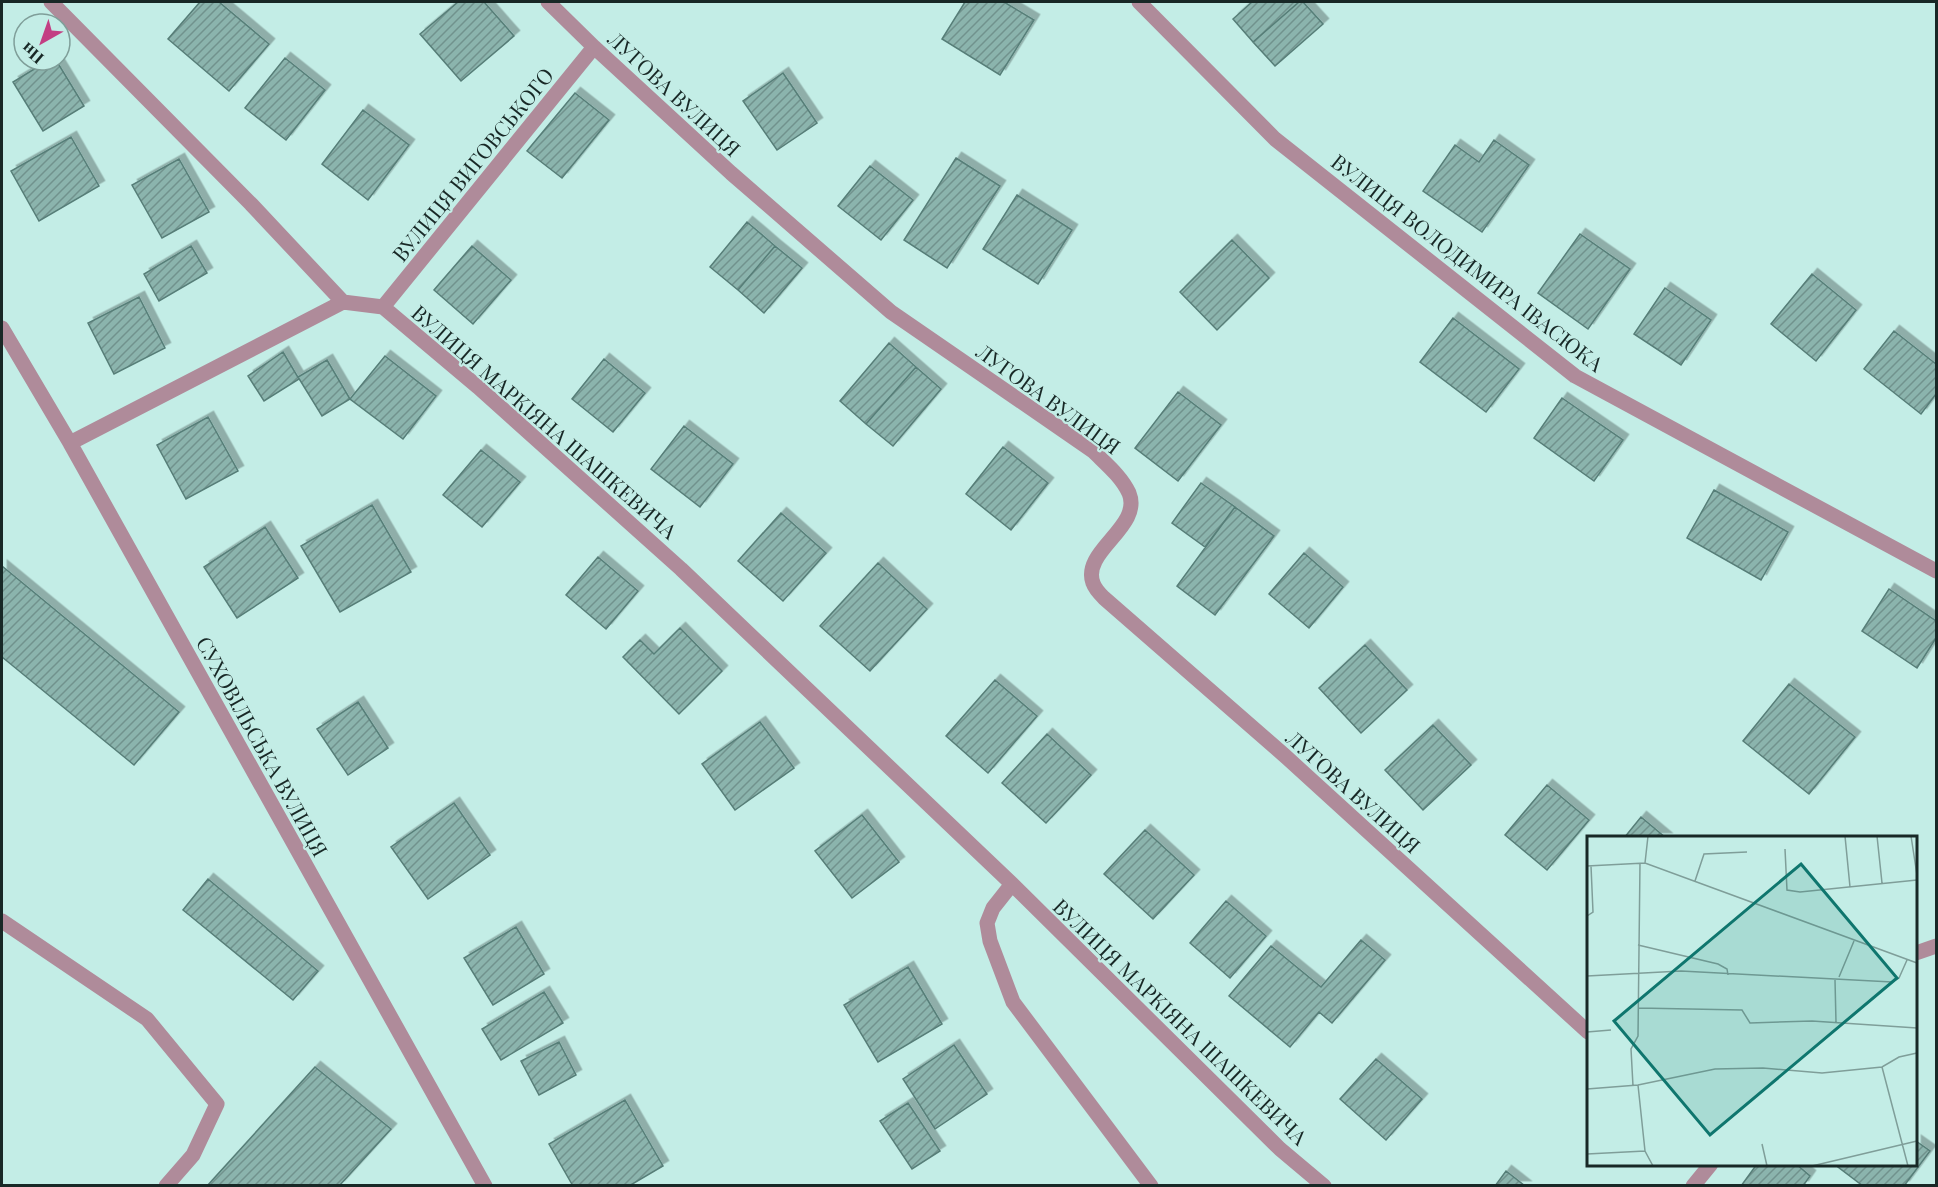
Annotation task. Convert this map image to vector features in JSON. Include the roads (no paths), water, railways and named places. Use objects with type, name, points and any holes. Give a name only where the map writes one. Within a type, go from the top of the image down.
[{"type":"street","points":[[51,2],[243,196],[343,302],[70,443]]},
{"type":"street","name":"ЛУГОВА ВУЛИЦЯ","points":[[548,2],[730,173],[891,312],[1093,451],[1119,476],[1130,495],[1131,507],[1128,518],[1093,567],[1093,585],[1104,598],[1284,755],[1587,1031]]},
{"type":"street","name":"ВУЛИЦЯ ВОЛОДИМИРА ІВАСЮКА","points":[[1139,2],[1275,139],[1575,376],[1936,571]]},
{"type":"street","name":"ВУЛИЦЯ ВИГОВСЬКОГО","points":[[383,307],[594,47]]},
{"type":"street","name":"ВУЛИЦЯ МАРКІЯНА ШАШКЕВИЧА","points":[[343,302],[383,307],[478,387],[681,569],[1012,884],[1280,1149],[1324,1185]]},
{"type":"street","name":"СУХОВІЛЬСЬКА ВУЛИЦЯ","points":[[2,328],[70,443],[485,1185]]},
{"type":"street","points":[[1012,884],[993,908],[987,923],[990,941],[1013,1002],[1151,1185]]},
{"type":"street","points":[[2,921],[147,1018],[217,1104],[193,1155],[166,1185]]},
{"type":"street","points":[[1917,953],[1936,946]]},
{"type":"street","points":[[1693,1185],[1709,1166]]}]
